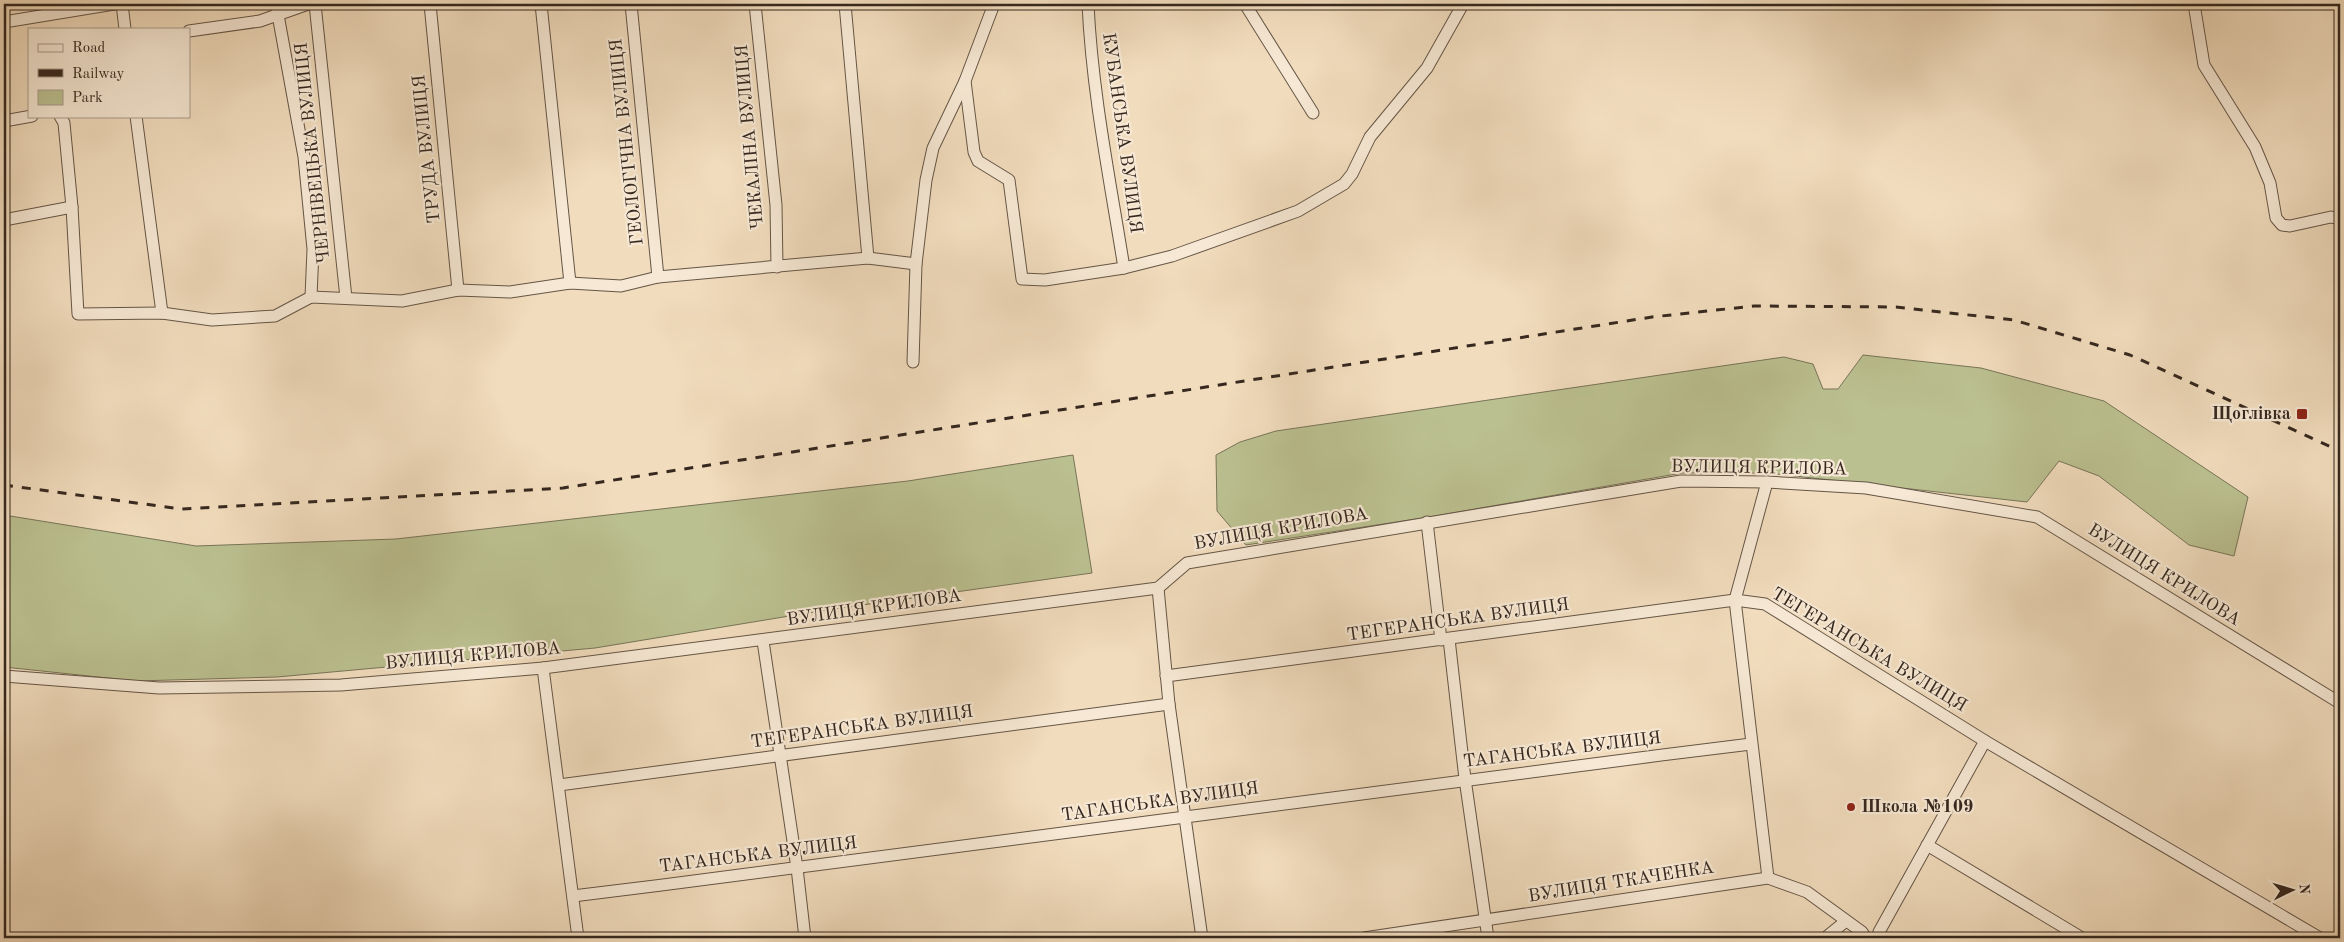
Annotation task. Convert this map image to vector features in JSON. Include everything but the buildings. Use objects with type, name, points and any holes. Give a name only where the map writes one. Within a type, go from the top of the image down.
[{"type":"street","points":[[4,22],[114,4]]},
{"type":"street","points":[[122,4],[125,28]]},
{"type":"street","points":[[190,31],[260,21],[277,8],[308,4]]},
{"type":"street","name":"ЧЕРНІВЕЦЬКА ВУЛИЦЯ","points":[[315,4],[346,298]]},
{"type":"street","name":"ТРУДА ВУЛИЦЯ","points":[[430,4],[458,290]]},
{"type":"street","points":[[542,4],[570,283]]},
{"type":"street","name":"ГЕОЛОГІЧНА ВУЛИЦЯ","points":[[630,4],[658,277]]},
{"type":"street","name":"ЧЕКАЛІНА ВУЛИЦЯ","points":[[755,4],[776,205],[777,267]]},
{"type":"street","points":[[845,4],[868,258]]},
{"type":"street","points":[[913,362],[916,264],[926,180],[933,148],[965,81],[994,4]]},
{"type":"street","name":"КУБАНСЬКА ВУЛИЦЯ","points":[[1088,4],[1089,33],[1124,268]]},
{"type":"street","points":[[1245,4],[1312,113]]},
{"type":"street","points":[[965,81],[974,152],[978,161],[1009,180],[1022,279],[1045,280],[1124,268],[1172,256],[1298,211],[1344,184],[1352,174],[1370,137],[1427,68],[1463,4]]},
{"type":"street","points":[[2194,4],[2204,65],[2255,147],[2270,183],[2276,218],[2282,225],[2290,226],[2332,217],[2340,219]]},
{"type":"street","points":[[277,8],[304,157],[313,249],[310,297]]},
{"type":"street","points":[[4,120],[28,117]]},
{"type":"street","points":[[61,118],[64,123],[72,207],[78,314],[162,313],[212,320],[275,316],[310,297],[402,301],[458,290],[510,292],[570,283],[622,286],[658,277],[868,258],[916,264]]},
{"type":"street","points":[[136,118],[162,313]]},
{"type":"street","points":[[4,220],[72,207]]},
{"type":"street","name":"ВУЛИЦЯ КРИЛОВА","points":[[4,676],[159,688],[186,688],[340,685],[543,668],[763,641],[1158,588],[1187,563],[1681,481],[1767,482],[1866,488],[2037,517],[2340,703]]},
{"type":"street","points":[[1767,482],[1735,600],[1768,878]]},
{"type":"street","points":[[1427,522],[1488,938]]},
{"type":"street","points":[[1158,588],[1169,704],[1202,938]]},
{"type":"street","name":"ТЕГЕРАНСЬКА ВУЛИЦЯ","points":[[1166,676],[1735,600],[1765,604],[1985,741],[2320,938]]},
{"type":"street","points":[[763,641],[797,868],[805,938]]},
{"type":"street","points":[[543,668],[578,938]]},
{"type":"street","name":"ТЕГЕРАНСЬКА ВУЛИЦЯ","points":[[559,785],[1169,704]]},
{"type":"street","points":[[1878,938],[1879,932],[1985,741]]},
{"type":"street","name":"ТАГАНСЬКА ВУЛИЦЯ","points":[[573,896],[797,868],[1185,815],[1751,744]]},
{"type":"street","points":[[1927,845],[2082,938]]},
{"type":"street","name":"ВУЛИЦЯ ТКАЧЕНКА","points":[[1364,938],[1768,878],[1807,892],[1862,932],[1866,938]]},
{"type":"street","points":[[1825,938],[1846,921]]},
{"type":"green space","points":[[1863,355],[1981,368],[2104,401],[2248,497],[2234,556],[2189,545],[2099,476],[2059,461],[2027,502],[1768,473],[1682,473],[1429,517],[1246,545],[1217,511],[1216,455],[1240,442],[1276,431],[1784,357],[1813,364],[1823,389],[1838,389]]},
{"type":"green space","points":[[1073,455],[1092,573],[826,610],[595,648],[277,677],[136,681],[4,667],[4,515],[196,546],[396,539],[908,481]]},
{"type":"railway","points":[[4,485],[181,509],[563,488],[1652,317],[1754,306],[1896,307],[2014,320],[2130,355],[2340,451]]},
{"type":"place","name":"Щоглівка","points":[[2302,414]]},
{"type":"place","name":"Школа №109","points":[[1851,807]]}]
